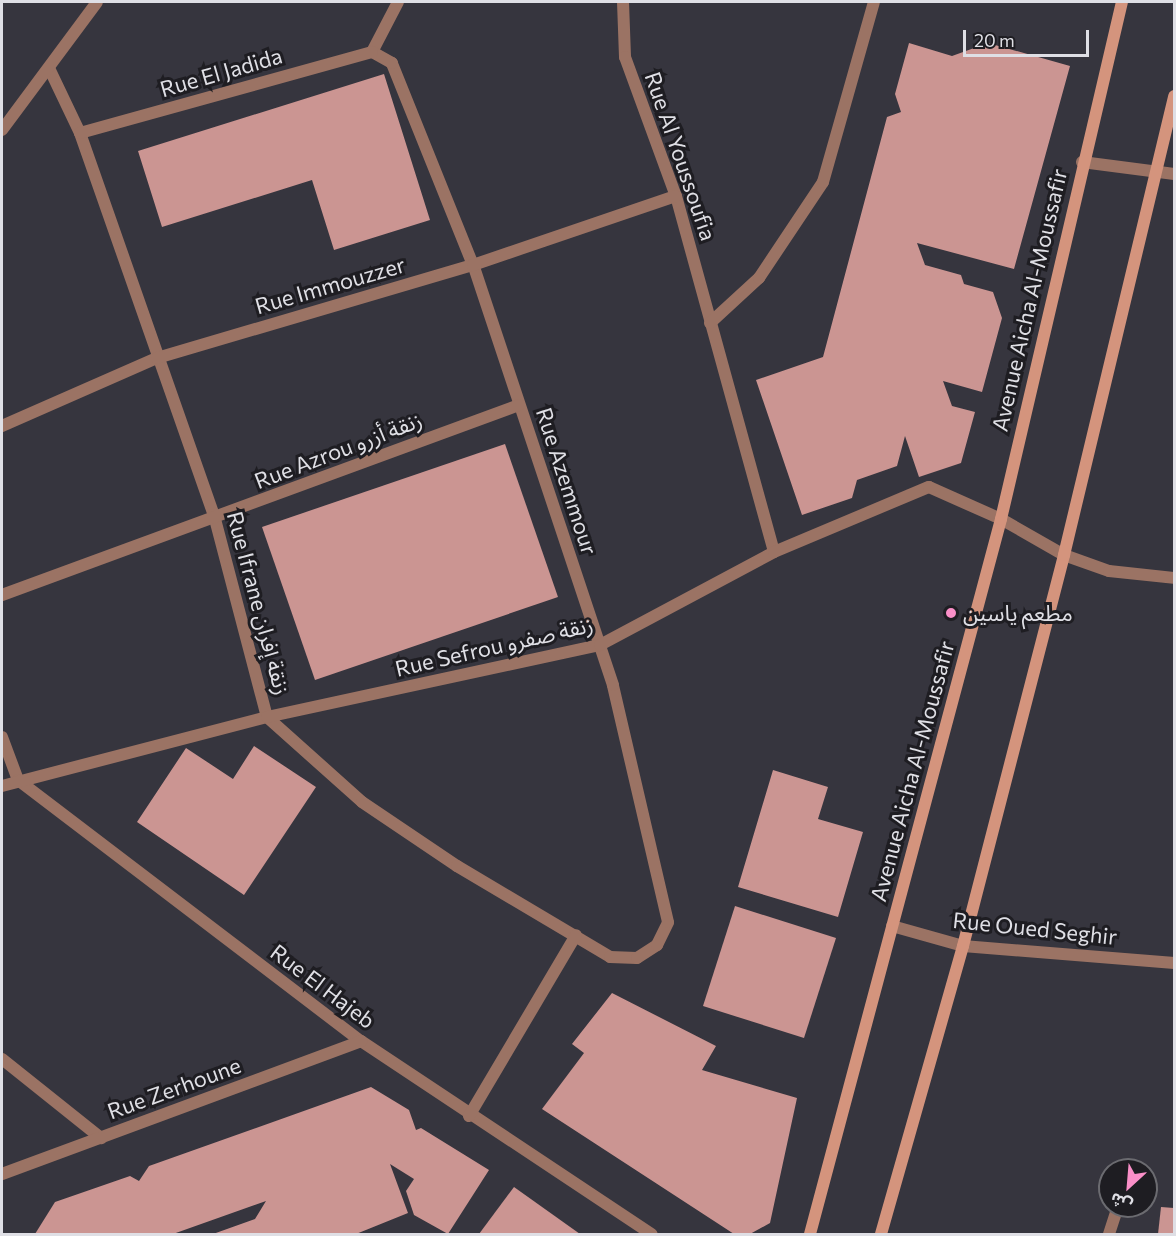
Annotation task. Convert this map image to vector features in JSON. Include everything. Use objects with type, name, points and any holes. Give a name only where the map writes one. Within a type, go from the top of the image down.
[{"type":"main road","name":"Avenue Aicha Al-Moussafir","points":[[810,1234],[1001,519],[1082,162],[1122,2]]},
{"type":"main road","points":[[881,1234],[963,946],[1064,555],[1174,96]]},
{"type":"street","points":[[2,130],[97,2]]},
{"type":"street","points":[[372,52],[398,2]]},
{"type":"street","name":"Rue Al Youssoufia","points":[[623,2],[625,57],[676,196],[774,552]]},
{"type":"street","points":[[710,323],[759,278],[823,182],[874,2]]},
{"type":"street","name":"Rue Azemmour","points":[[372,52],[392,63],[472,265],[613,685],[668,922]]},
{"type":"street","name":"Rue El Jadida","points":[[80,133],[372,52]]},
{"type":"street","name":"Rue Ifrane زنقة إفران","points":[[49,69],[80,133],[215,519],[267,717],[362,802],[457,866],[610,957],[637,958],[657,945],[668,922]]},
{"type":"street","points":[[1082,162],[1174,174]]},
{"type":"street","name":"Rue Immouzzer","points":[[2,426],[157,358],[472,265],[676,196]]},
{"type":"street","name":"Rue Azrou زنقة أزرو","points":[[2,595],[215,519],[519,405]]},
{"type":"street","name":"Rue Sefrou زنقة صفرو","points":[[2,786],[267,717],[600,645],[774,552],[929,488],[1001,519],[1064,555],[1109,571],[1174,578]]},
{"type":"street","points":[[2,737],[18,780]]},
{"type":"street","name":"Rue El Hajeb","points":[[18,780],[360,1041],[469,1116],[652,1234]]},
{"type":"street","name":"Rue Oued Seghir","points":[[892,926],[963,946],[1174,963]]},
{"type":"street","points":[[469,1116],[576,935]]},
{"type":"street","name":"Rue Zerhoune","points":[[2,1174],[360,1041]]},
{"type":"street","points":[[2,1059],[101,1138]]},
{"type":"street","points":[[1109,1234],[1114,1218]]},
{"type":"building","points":[[909,43],[952,56],[988,43],[1070,66],[1014,269],[917,243],[925,265],[961,275],[964,284],[993,292],[1002,318],[982,392],[943,381],[952,406],[975,412],[961,463],[919,477],[905,436],[897,466],[857,480],[852,498],[802,515],[756,380],[823,357],[887,117],[901,112],[895,94]]},
{"type":"building","points":[[384,74],[430,220],[334,250],[312,180],[162,227],[138,151]]},
{"type":"building","points":[[505,444],[558,597],[315,680],[262,527]]},
{"type":"building","points":[[254,746],[316,787],[244,895],[137,822],[186,748],[233,779]]},
{"type":"building","points":[[773,770],[828,787],[818,819],[863,832],[838,917],[738,887]]},
{"type":"building","points":[[735,906],[836,938],[804,1038],[703,1006]]},
{"type":"building","points":[[612,993],[716,1046],[702,1070],[797,1098],[770,1223],[750,1234],[734,1234],[542,1109],[584,1053],[572,1044]]},
{"type":"building","points":[[371,1087],[409,1110],[416,1130],[421,1128],[489,1170],[448,1234],[414,1215],[406,1191],[414,1179],[390,1164],[408,1213],[356,1234],[213,1234],[255,1219],[266,1201],[173,1234],[35,1234],[55,1202],[130,1176],[139,1181],[149,1166]]},
{"type":"building","points":[[514,1187],[580,1234],[479,1234]]},
{"type":"building","points":[[1161,1207],[1174,1208],[1174,1234],[1158,1234]]},
{"type":"place","name":"مطعم ياسين","points":[[951,613]]}]
